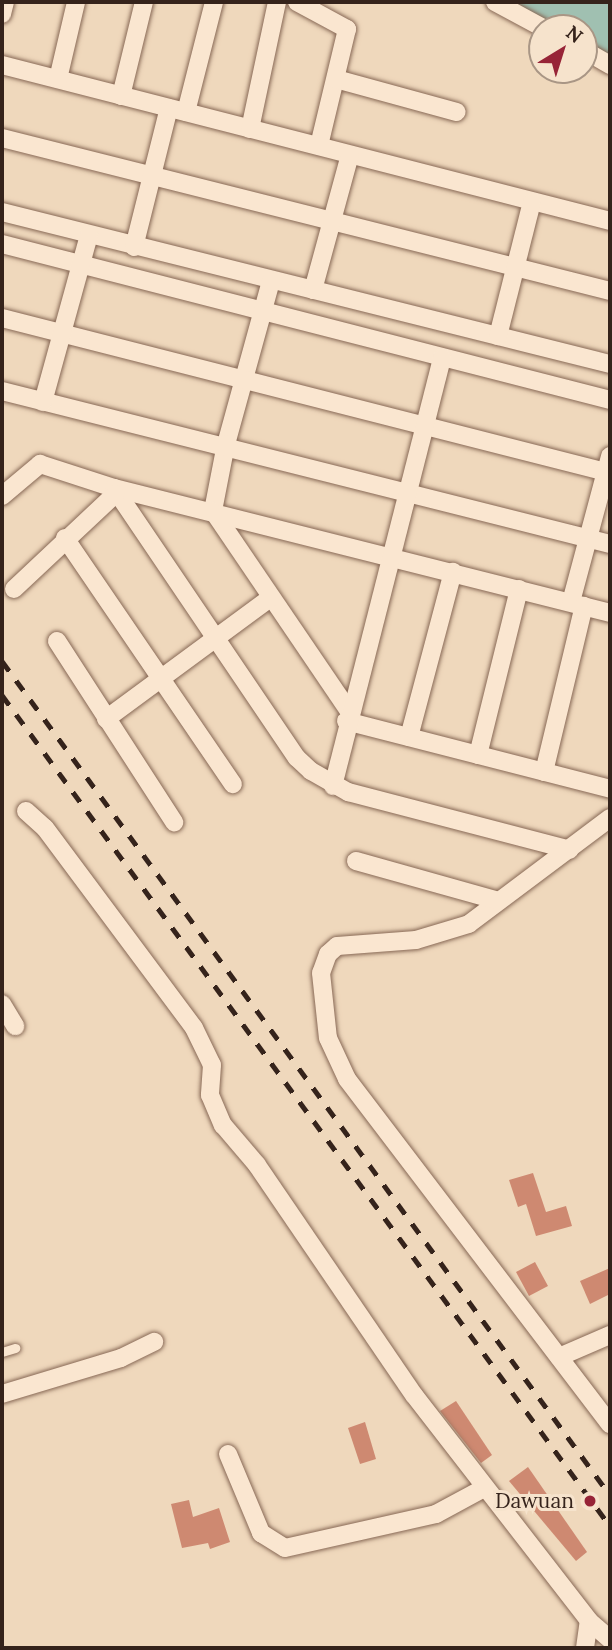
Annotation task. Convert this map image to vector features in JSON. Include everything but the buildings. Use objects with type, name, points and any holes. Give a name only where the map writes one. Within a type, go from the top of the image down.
[{"type":"street","points":[[2,14],[5,2]]},
{"type":"street","points":[[58,79],[76,2]]},
{"type":"street","points":[[121,96],[144,2]]},
{"type":"street","points":[[134,247],[152,175],[214,2]]},
{"type":"street","points":[[250,129],[277,2]]},
{"type":"street","points":[[297,2],[347,29],[319,146]]},
{"type":"street","points":[[495,2],[528,20]]},
{"type":"street","points":[[2,65],[610,221]]},
{"type":"street","points":[[336,79],[457,112]]},
{"type":"street","points":[[2,138],[610,291]]},
{"type":"street","points":[[313,290],[350,155]]},
{"type":"street","points":[[498,336],[532,202]]},
{"type":"street","points":[[2,212],[610,364]]},
{"type":"street","points":[[43,402],[89,235]]},
{"type":"street","points":[[2,244],[610,400]]},
{"type":"street","points":[[271,281],[226,444],[213,511],[348,716],[410,737],[610,789]]},
{"type":"street","points":[[2,318],[425,425],[609,467],[588,538],[544,772]]},
{"type":"street","points":[[332,786],[442,358]]},
{"type":"street","points":[[2,391],[226,444],[610,544]]},
{"type":"street","points":[[2,496],[40,464],[115,491],[213,511],[610,613]]},
{"type":"street","points":[[14,589],[115,491]]},
{"type":"street","points":[[115,491],[297,758],[332,786],[570,850]]},
{"type":"street","points":[[65,538],[162,675],[233,784]]},
{"type":"street","points":[[410,737],[453,572]]},
{"type":"street","points":[[478,755],[519,589]]},
{"type":"street","points":[[106,719],[162,675],[270,598]]},
{"type":"street","points":[[57,641],[174,822]]},
{"type":"street","points":[[26,811],[46,828],[194,1028],[209,1055],[210,1095],[223,1125],[257,1165],[414,1395],[484,1488],[589,1621],[610,1639]]},
{"type":"street","points":[[610,818],[499,901],[446,934],[337,946],[328,954],[321,973],[331,1050],[347,1079],[610,1424]]},
{"type":"street","points":[[356,861],[499,901]]},
{"type":"street","points":[[2,1004],[15,1026]]},
{"type":"street","points":[[559,1357],[610,1335]]},
{"type":"street","points":[[2,1394],[121,1358],[154,1342]]},
{"type":"street","points":[[228,1454],[261,1532],[285,1548],[436,1514],[484,1488]]},
{"type":"street","points":[[585,1648],[589,1621]]},
{"type":"lane","points":[[2,1352],[15,1348]]},
{"type":"shaded area","points":[[499,2],[610,2],[610,66],[598,59],[598,14],[528,14],[528,19]]},
{"type":"railway","points":[[2,661],[610,1495]]},
{"type":"railway","points":[[2,695],[610,1526]]},
{"type":"place","name":"Dawuan","points":[[590,1501]]}]
